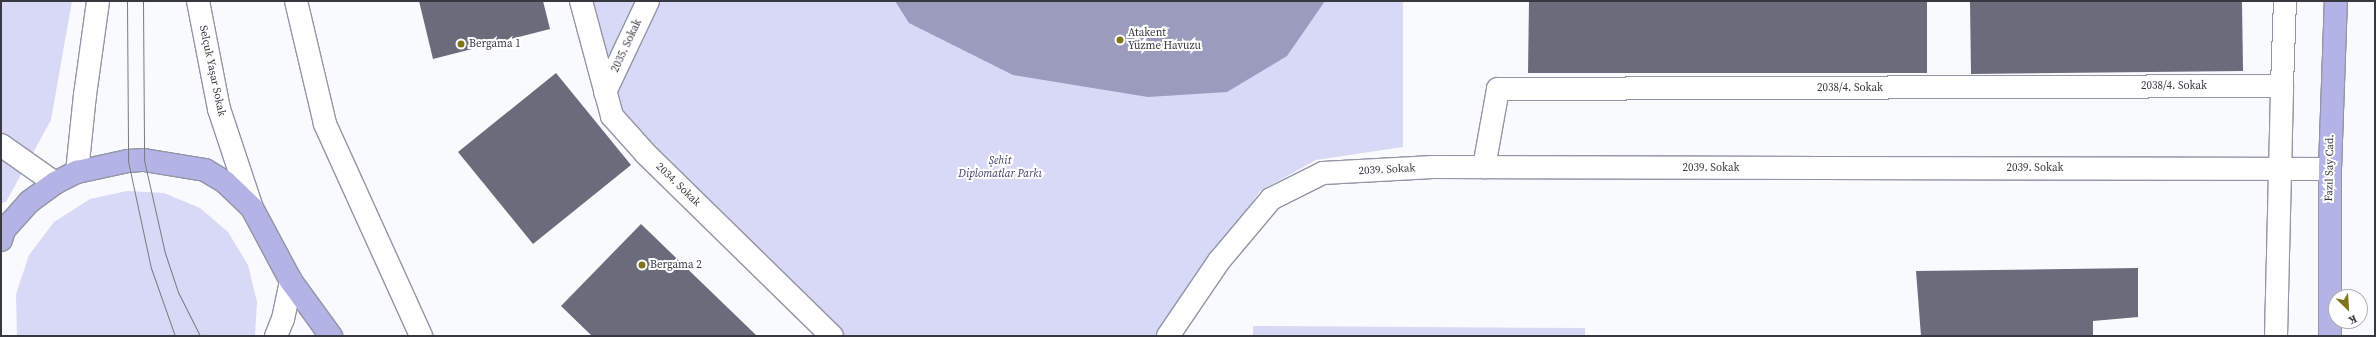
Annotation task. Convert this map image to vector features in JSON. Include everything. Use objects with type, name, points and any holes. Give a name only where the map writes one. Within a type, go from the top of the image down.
[{"type":"main road","name":"Fazıl Say Cad.","points":[[2330,336],[2330,169],[2336,1]]},
{"type":"main road","points":[[2,234],[28,202],[55,183],[77,172],[128,161],[144,160],[205,170],[226,182],[252,208],[291,280],[331,336]]},
{"type":"street","points":[[77,172],[85,95],[98,1]]},
{"type":"street","name":"Selçuk Yaşar Sokak","points":[[198,1],[219,109],[252,208]]},
{"type":"street","points":[[296,1],[325,124],[421,336]]},
{"type":"street","name":"2034. Sokak","points":[[581,1],[612,116],[646,154],[832,336]]},
{"type":"street","name":"2035. Sokak","points":[[605,92],[648,1]]},
{"type":"street","points":[[2276,336],[2285,1]]},
{"type":"street","name":"2038/4. Sokak","points":[[1484,167],[1498,89],[2282,86]]},
{"type":"street","points":[[1,145],[55,183]]},
{"type":"street","name":"2039. Sokak","points":[[1168,336],[1219,260],[1271,199],[1322,173],[1484,167],[2330,169]]},
{"type":"street","points":[[276,336],[282,319],[291,280]]},
{"type":"green space","points":[[1,1],[72,1],[51,120],[6,202],[1,203]]},
{"type":"green space","name":"Şehit Diplomatlar Parkı","points":[[588,1],[1403,1],[1403,147],[1316,160],[1260,191],[1160,336],[843,336],[615,109]]},
{"type":"green space","points":[[127,191],[164,193],[200,208],[228,232],[248,265],[257,302],[255,336],[17,336],[16,294],[29,255],[54,222],[90,199]]},
{"type":"green space","points":[[1253,326],[1585,328],[1585,336],[1253,336]]},
{"type":"shaded area","name":"Atakent Yüzme Havuzu","points":[[895,1],[1325,1],[1287,56],[1227,92],[1148,97],[1013,75],[909,23]]},
{"type":"building","name":"Bergama 1","points":[[419,1],[543,1],[550,29],[433,59]]},
{"type":"building","points":[[1529,1],[1927,1],[1927,73],[1528,73]]},
{"type":"building","points":[[1970,1],[2242,1],[2243,71],[1971,74]]},
{"type":"building","points":[[556,73],[631,165],[533,244],[458,152]]},
{"type":"building","name":"Bergama 2","points":[[641,224],[757,336],[592,336],[561,306]]},
{"type":"building","points":[[2138,268],[2138,317],[2093,321],[2093,336],[1921,336],[1916,271]]},
{"type":"tram line","points":[[127,1],[128,161],[151,268],[175,336]]},
{"type":"tram line","points":[[143,1],[144,160],[165,253],[178,292],[200,336]]},
{"type":"place","name":"Atakent Yüzme Havuzu","points":[[1120,40]]},
{"type":"place","name":"Bergama 1","points":[[461,44]]},
{"type":"place","name":"Bergama 2","points":[[642,265]]}]
